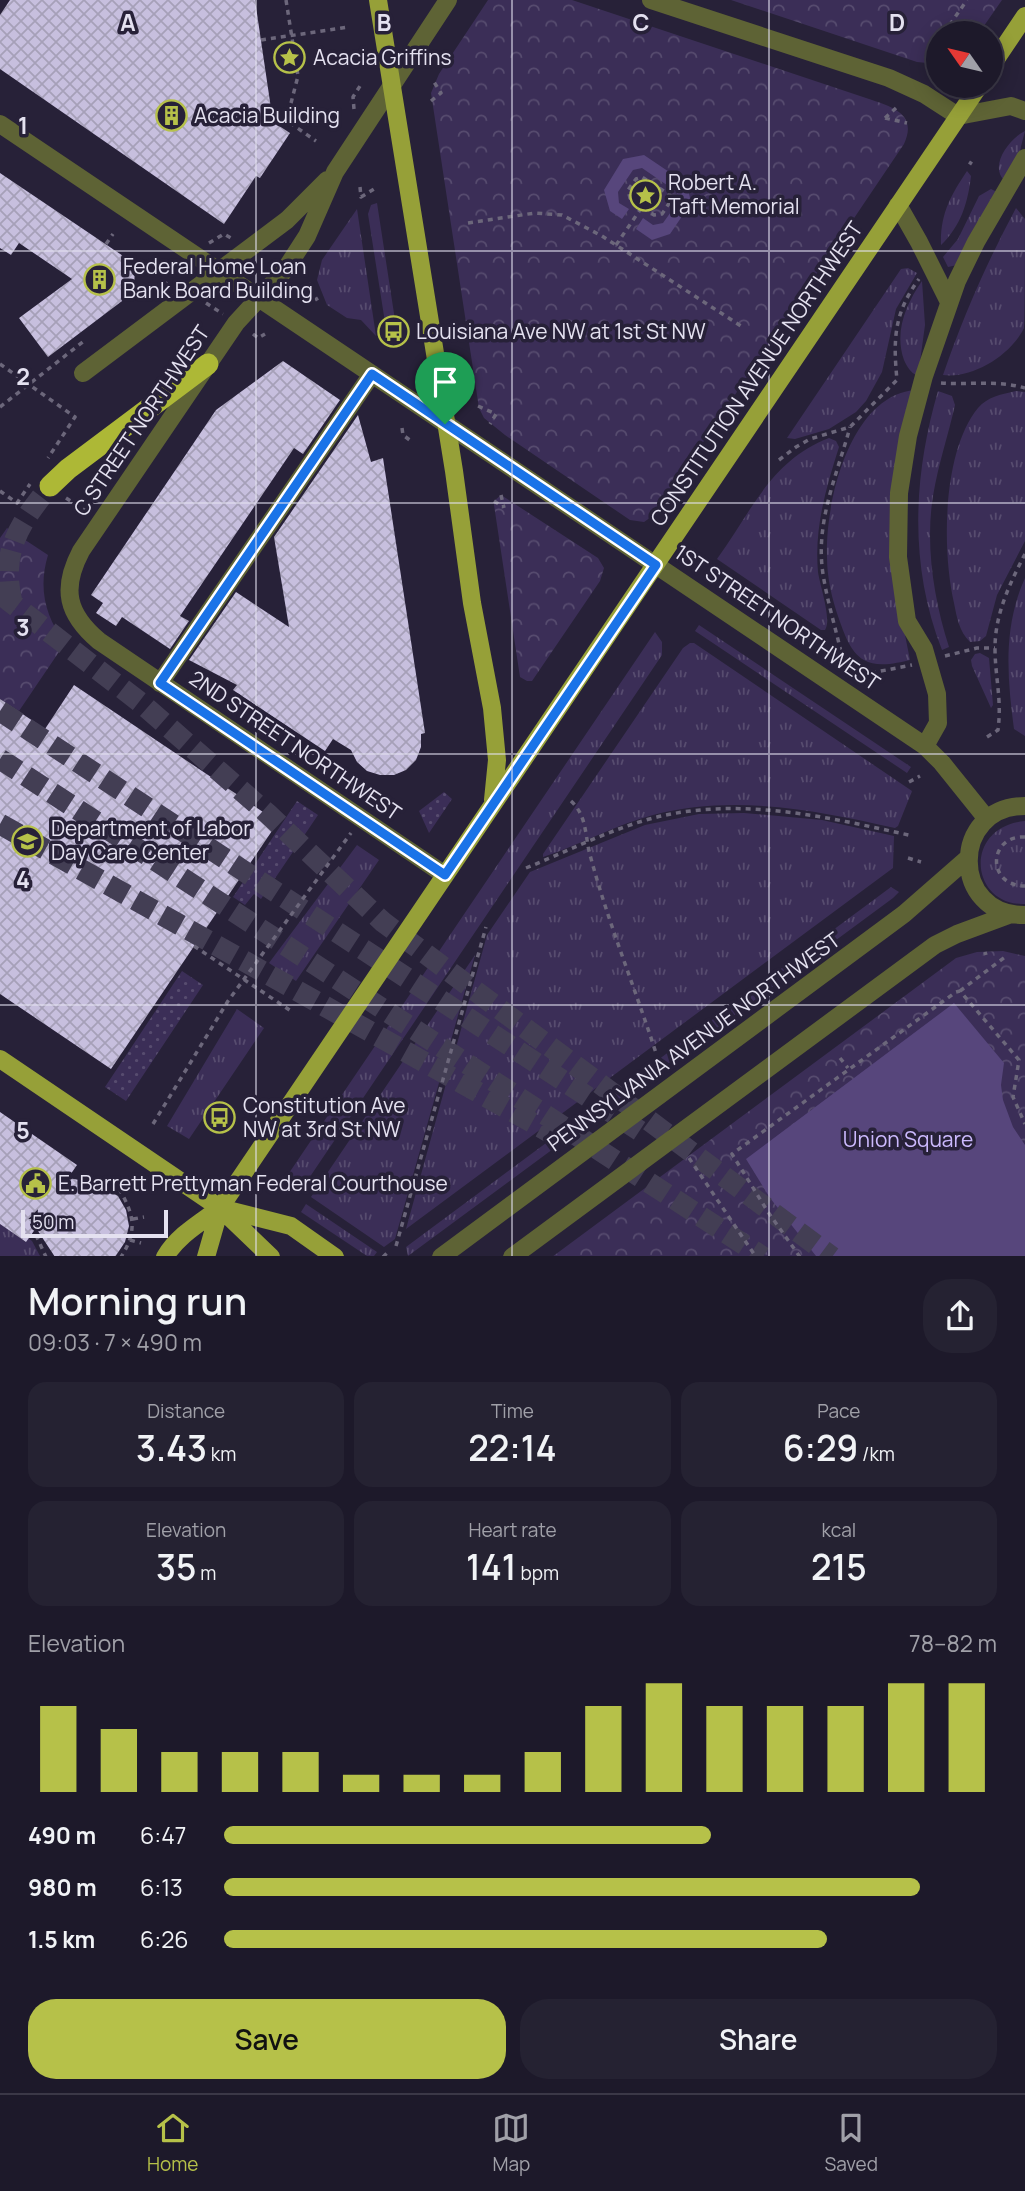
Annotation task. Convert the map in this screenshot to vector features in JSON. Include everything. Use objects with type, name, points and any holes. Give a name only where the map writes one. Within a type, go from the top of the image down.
[{"type":"highway","points":[[46,476],[68,469],[208,364]]},
{"type":"main road","points":[[378,0],[496,745],[497,775],[490,810]]},
{"type":"main road","points":[[1003,49],[1025,16]]},
{"type":"main road","name":"CONSTITUTION AVENUE NORTHWEST","points":[[206,1256],[220,1208],[971,98]]},
{"type":"main road","points":[[0,1059],[220,1208],[271,1256]]},
{"type":"main road","points":[[220,1208],[291,1226],[335,1256]]},
{"type":"main road","name":"CONSTITUTION AVENUE NORTHWEST","points":[[165,1256],[181,1236],[220,1208]]},
{"type":"street","name":"C STREET NORTHWEST","points":[[69,592],[71,572],[81,551],[236,323],[285,270],[307,236],[335,172],[448,0]]},
{"type":"street","points":[[651,0],[890,78],[924,94],[958,116],[1011,106],[1025,111]]},
{"type":"street","name":"1ST STREET NORTHWEST","points":[[0,124],[925,746],[942,763],[987,820]]},
{"type":"street","points":[[925,746],[938,723],[937,694],[924,649],[907,621],[900,580],[897,530],[899,493],[908,436],[915,404],[948,302],[976,242],[1025,158]]},
{"type":"street","points":[[83,373],[287,220],[335,172]]},
{"type":"street","points":[[898,205],[948,302]]},
{"type":"street","points":[[160,683],[372,374]]},
{"type":"street","name":"2ND STREET NORTHWEST","points":[[69,592],[74,612],[88,632],[445,875]]},
{"type":"street","points":[[1018,915],[988,903],[979,894],[969,871],[968,858],[973,837],[987,820],[1006,809],[1025,806]]},
{"type":"street","name":"PENNSYLVANIA AVENUE NORTHWEST","points":[[441,1256],[904,914],[968,858]]},
{"type":"street","points":[[512,1256],[935,945],[957,934],[1018,915]]},
{"type":"path","points":[[286,0],[299,76],[291,103],[283,118],[316,141]]},
{"type":"path","points":[[952,21],[967,0]]},
{"type":"path","points":[[261,40],[349,27]]},
{"type":"path","points":[[431,101],[441,93],[434,82]]},
{"type":"path","points":[[354,108],[353,97],[360,86]]},
{"type":"path","points":[[896,108],[885,118],[907,123]]},
{"type":"path","points":[[642,177],[670,195],[670,202],[663,214],[654,215],[642,207],[629,198],[628,190],[636,179],[642,177]]},
{"type":"path","points":[[360,187],[361,197],[374,189]]},
{"type":"path","points":[[616,245],[642,207]]},
{"type":"path","points":[[468,223],[536,213],[562,215],[616,245],[741,326]]},
{"type":"path","points":[[106,244],[113,234]]},
{"type":"path","points":[[209,243],[224,234],[233,239]]},
{"type":"path","points":[[162,268],[167,265]]},
{"type":"path","points":[[841,652],[822,572],[829,495],[850,427],[897,380],[895,335],[904,303],[920,278]]},
{"type":"path","points":[[205,302],[225,315]]},
{"type":"path","points":[[253,334],[258,338],[265,334]]},
{"type":"path","points":[[0,407],[84,341]]},
{"type":"path","points":[[0,364],[75,417],[46,476]]},
{"type":"path","points":[[940,383],[1011,384],[1025,387]]},
{"type":"path","points":[[478,405],[496,414],[490,424]]},
{"type":"path","points":[[779,460],[810,439],[850,427]]},
{"type":"path","points":[[402,428],[403,435],[411,441]]},
{"type":"path","points":[[494,501],[504,508],[501,495]]},
{"type":"path","points":[[987,737],[998,730],[1001,708],[995,648],[996,628],[1004,600],[1025,554]]},
{"type":"path","points":[[944,656],[977,648],[995,648]]},
{"type":"path","points":[[871,673],[914,665]]},
{"type":"path","points":[[909,782],[920,775]]},
{"type":"path","points":[[571,801],[585,822],[587,843],[603,900],[656,1053]]},
{"type":"path","points":[[526,868],[623,828],[664,815],[718,809],[815,815],[913,836]]},
{"type":"path","points":[[1023,829],[1023,836],[1008,840],[1002,845],[996,858],[1000,874],[1005,880],[1011,884],[1025,886]]},
{"type":"path","points":[[153,1124],[243,979],[352,832]]},
{"type":"path","points":[[908,858],[921,862]]},
{"type":"path","points":[[396,1246],[486,927]]},
{"type":"path","points":[[194,946],[291,1011]]},
{"type":"path","points":[[800,1256],[768,1212],[732,1154],[1005,957]]},
{"type":"path","points":[[960,991],[1019,1060],[1013,1097],[1025,1124]]},
{"type":"path","points":[[840,1058],[848,1068]]},
{"type":"path","points":[[689,1158],[756,1256]]},
{"type":"path","points":[[114,1180],[127,1202],[132,1219],[130,1240],[121,1256]]},
{"type":"path","points":[[132,1219],[144,1217]]},
{"type":"path","points":[[36,1235],[46,1256]]},
{"type":"path","points":[[130,1240],[141,1243]]},
{"type":"path","points":[[790,1256],[797,1252]]},
{"type":"green space","points":[[488,0],[572,0],[881,103],[896,110],[906,119],[908,126],[904,144],[654,515],[644,522],[630,520],[505,435],[484,418],[479,408],[431,93],[439,74]]},
{"type":"green space","points":[[731,0],[1002,0],[987,21],[926,21],[926,63]]},
{"type":"green space","points":[[1025,131],[1019,154],[1004,180],[999,167],[1003,153],[1019,134]]},
{"type":"green space","points":[[967,171],[971,176],[962,213],[954,230],[941,245],[942,224],[948,205]]},
{"type":"green space","points":[[991,189],[997,192],[957,265],[948,267],[943,257],[958,239],[979,196]]},
{"type":"green space","points":[[377,203],[397,333],[387,335],[368,214],[371,205]]},
{"type":"green space","points":[[1016,208],[1025,219],[1024,328],[1010,347],[989,363],[966,373],[943,375],[976,290]]},
{"type":"green space","points":[[357,209],[376,336],[361,320],[347,318],[327,305],[317,280],[322,260]]},
{"type":"green space","points":[[908,268],[917,273],[896,309],[882,372],[866,401],[856,412],[829,429],[795,439],[787,438],[901,269]]},
{"type":"green space","points":[[922,281],[925,325],[918,376],[905,363],[900,339],[903,319]]},
{"type":"green space","points":[[914,390],[897,595],[910,660],[875,664],[859,657],[843,630],[829,581],[827,535],[837,483],[845,456],[857,432],[873,412],[892,397]]},
{"type":"green space","points":[[938,391],[952,396],[955,405],[938,473],[931,515],[932,572],[949,647],[942,650],[924,586],[918,521],[923,456]]},
{"type":"green space","points":[[1016,391],[1025,392],[1025,541],[997,595],[986,636],[980,641],[970,642],[959,624],[950,581],[947,530],[951,475],[966,427],[978,408],[990,399]]},
{"type":"green space","points":[[829,438],[836,441],[839,447],[819,524],[818,572],[827,619],[825,630],[821,630],[717,559],[777,474],[809,448]]},
{"type":"green space","points":[[501,495],[598,558],[604,568],[600,581],[532,681],[520,677],[494,505],[494,501]]},
{"type":"green space","points":[[7,528],[48,555],[44,579],[45,601],[52,622],[65,643],[19,711],[0,699],[0,538]]},
{"type":"green space","points":[[1025,578],[1025,736],[1014,729],[1009,652],[1013,615]]},
{"type":"green space","points":[[699,625],[911,767],[907,773],[695,631]]},
{"type":"green space","points":[[655,632],[662,642],[662,655],[301,1190],[285,1179]]},
{"type":"green space","points":[[694,643],[912,791],[898,826],[895,828],[805,810],[744,805],[713,806],[683,809],[639,819],[543,857],[683,648]]},
{"type":"green space","points":[[980,653],[989,658],[993,705],[991,708],[972,666],[971,660],[975,654]]},
{"type":"green space","points":[[444,792],[452,799],[429,833],[419,811]]},
{"type":"green space","points":[[297,801],[318,815],[261,899],[254,894],[245,905],[233,897]]},
{"type":"green space","points":[[744,813],[822,820],[894,836],[893,868],[406,1229],[487,935],[530,872],[645,825],[699,814]]},
{"type":"green space","points":[[1025,821],[1025,904],[1007,901],[993,893],[984,880],[981,866],[983,850],[991,837],[1005,826]]},
{"type":"green space","points":[[357,845],[379,860],[296,981],[269,963]]},
{"type":"green space","points":[[891,887],[899,892],[893,898],[408,1256],[406,1247]]},
{"type":"green space","name":"Union Square","points":[[1003,951],[1025,956],[1025,1256],[553,1256],[956,958],[977,952]]},
{"type":"green space","points":[[475,955],[395,1239],[384,1247],[311,1197]]},
{"type":"green space","points":[[182,971],[203,985],[126,1101],[105,1087]]},
{"type":"green space","points":[[237,1009],[264,1028],[189,1139],[167,1126]]},
{"type":"green space","points":[[306,1204],[377,1252],[374,1256],[367,1256],[301,1212]]},
{"type":"green space","points":[[0,1224],[26,1242],[28,1238],[32,1241],[40,1256],[0,1256]]},
{"type":"shaded area","points":[[644,155],[687,184],[691,203],[670,234],[652,240],[636,229],[643,218],[653,225],[663,223],[678,202],[677,192],[642,168],[633,170],[618,192],[619,203],[629,209],[622,219],[610,211],[604,190],[623,159]]},
{"type":"shaded area","points":[[954,1003],[1004,1063],[1001,1085],[1003,1100],[1013,1127],[1025,1145],[1025,1256],[816,1256],[770,1198],[746,1159]]},
{"type":"building","name":"Acacia Building","points":[[10,0],[255,0],[273,122],[290,133],[260,178],[256,176],[224,224],[0,69],[0,15]]},
{"type":"building","name":"Federal Home Loan Bank Board Building","points":[[0,173],[135,264],[134,292],[48,357],[19,318],[72,279],[19,243],[11,255],[0,248]]},
{"type":"building","points":[[283,361],[340,400],[303,454],[294,448],[180,616],[189,621],[170,649],[122,617],[116,626],[96,613],[103,603],[91,595],[216,410]]},
{"type":"building","points":[[358,415],[371,462],[383,458],[425,733],[421,734],[421,747],[416,760],[406,770],[394,775],[367,771],[357,762],[351,750],[333,739],[325,751],[233,690],[237,685],[189,660],[236,592],[289,627],[274,537]]},
{"type":"building","points":[[74,685],[278,822],[111,1069],[0,994],[0,699],[45,729]]},
{"type":"building","name":"E. Barrett Prettyman Federal Courthouse","points":[[0,1112],[77,1165],[68,1178],[97,1183],[118,1196],[126,1210],[129,1226],[125,1242],[116,1256],[54,1256],[36,1228],[26,1242],[0,1224]]},
{"type":"tunnel","points":[[12,602],[9,568],[15,540],[29,513],[50,486]]},
{"type":"tunnel","points":[[0,594],[141,703],[268,814],[383,922],[831,1256]]},
{"type":"tunnel","points":[[0,711],[640,1131]]},
{"type":"tunnel","points":[[0,759],[761,1256]]},
{"type":"tunnel","points":[[0,824],[549,1132]]},
{"type":"place","name":"Acacia Griffins","points":[[290,58]]},
{"type":"place","name":"Acacia Building","points":[[171,116]]},
{"type":"place","name":"Robert A. Taft Memorial","points":[[645,195]]},
{"type":"place","name":"Federal Home Loan Bank Board Building","points":[[100,279]]},
{"type":"place","name":"Louisiana Ave NW at 1st St NW","points":[[393,332]]},
{"type":"place","name":"Department of Labor Day Care Center","points":[[28,841]]},
{"type":"place","name":"Constitution Ave NW at 3rd St NW","points":[[220,1118]]},
{"type":"place","name":"E. Barrett Prettyman Federal Courthouse","points":[[35,1184]]},
{"type":"route","points":[[372,374],[445,424],[656,565],[445,875],[160,683],[372,374]]}]
